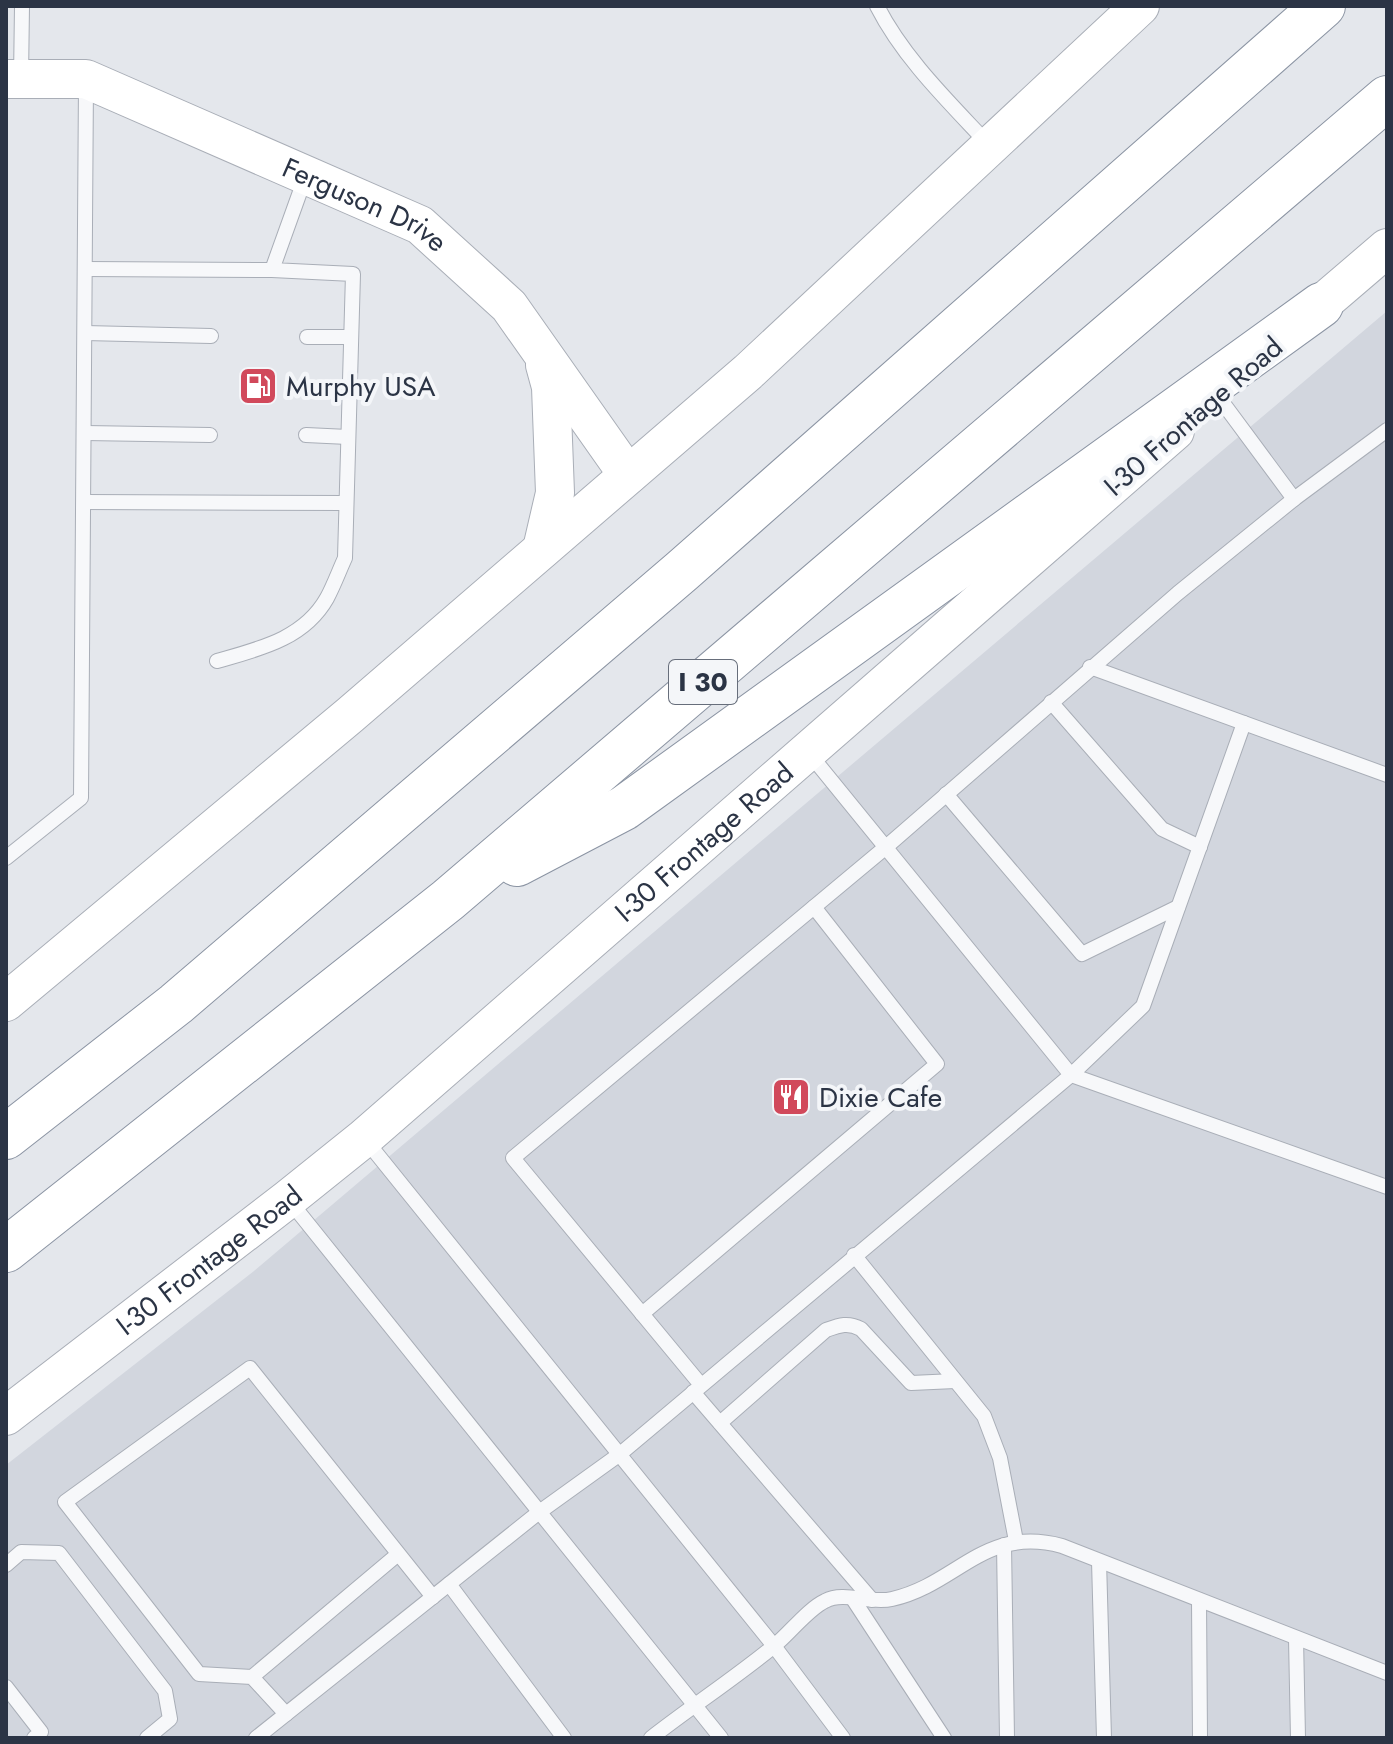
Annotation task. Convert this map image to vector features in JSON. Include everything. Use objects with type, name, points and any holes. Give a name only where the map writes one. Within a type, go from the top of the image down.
[{"type":"highway","points":[[6,1137],[176,1004],[670,582],[1323,6]]},
{"type":"highway","name":"I 30","points":[[6,1250],[448,900],[1387,98]]},
{"type":"highway","points":[[448,900],[624,808],[1321,305]]},
{"type":"main road","points":[[6,1002],[350,715],[748,372],[1140,6]]},
{"type":"main road","name":"Ferguson Drive","points":[[13,79],[86,79],[420,225],[509,306],[628,475]]},
{"type":"main road","name":"I-30 Frontage Road","points":[[6,1416],[364,1138],[1387,248]]},
{"type":"main road","points":[[541,351],[551,387],[555,439],[555,493],[542,549]]},
{"type":"lane","points":[[13,79],[22,6]]},
{"type":"lane","points":[[877,6],[916,63],[990,146]]},
{"type":"lane","points":[[6,858],[81,798],[86,79]]},
{"type":"lane","points":[[272,270],[307,174]]},
{"type":"lane","points":[[85,269],[272,270],[353,274],[345,558],[326,600],[302,628],[269,646],[217,661]]},
{"type":"lane","points":[[85,333],[211,336]]},
{"type":"lane","points":[[307,337],[351,337]]},
{"type":"lane","points":[[1217,395],[1294,499]]},
{"type":"lane","points":[[872,1600],[720,1423],[642,1314],[513,1158],[886,847],[1090,667],[1294,499],[1387,430]]},
{"type":"lane","points":[[85,433],[210,435]]},
{"type":"lane","points":[[306,435],[348,437]]},
{"type":"lane","points":[[84,502],[346,503]]},
{"type":"lane","points":[[1090,667],[1387,775]]},
{"type":"lane","points":[[1051,702],[1162,829],[1200,847]]},
{"type":"lane","points":[[256,1738],[538,1513],[620,1454],[1071,1075],[1143,1006],[1244,723]]},
{"type":"lane","points":[[808,752],[1071,1075],[1387,1187]]},
{"type":"lane","points":[[946,794],[1082,954],[1178,907]]},
{"type":"lane","points":[[642,1314],[937,1064],[814,907]]},
{"type":"lane","points":[[364,1138],[774,1646],[843,1738]]},
{"type":"lane","points":[[288,1199],[538,1513],[696,1703],[721,1738]]},
{"type":"lane","points":[[854,1255],[984,1416],[1000,1458],[1010,1543],[1007,1738]]},
{"type":"lane","points":[[720,1423],[826,1330],[840,1324],[851,1324],[861,1329],[911,1383],[955,1381]]},
{"type":"lane","points":[[397,1555],[252,1677],[199,1674],[65,1502],[250,1368],[433,1597]]},
{"type":"lane","points":[[651,1738],[774,1646],[825,1601],[843,1596],[888,1600],[909,1594],[1010,1543],[1049,1543],[1387,1673]]},
{"type":"lane","points":[[6,1565],[21,1552],[59,1553],[165,1691],[170,1719],[147,1738]]},
{"type":"lane","points":[[1099,1561],[1104,1738]]},
{"type":"lane","points":[[449,1584],[564,1738]]},
{"type":"lane","points":[[853,1599],[944,1738]]},
{"type":"lane","points":[[1199,1600],[1200,1738]]},
{"type":"lane","points":[[1296,1638],[1298,1738]]},
{"type":"lane","points":[[252,1677],[286,1714]]},
{"type":"lane","points":[[6,1687],[41,1732],[34,1738]]},
{"type":"shaded area","points":[[1387,311],[1387,1738],[6,1738],[6,1465],[254,1271]]},
{"type":"place","name":"Murphy USA","points":[[258,386]]},
{"type":"place","name":"Dixie Cafe","points":[[791,1097]]}]
